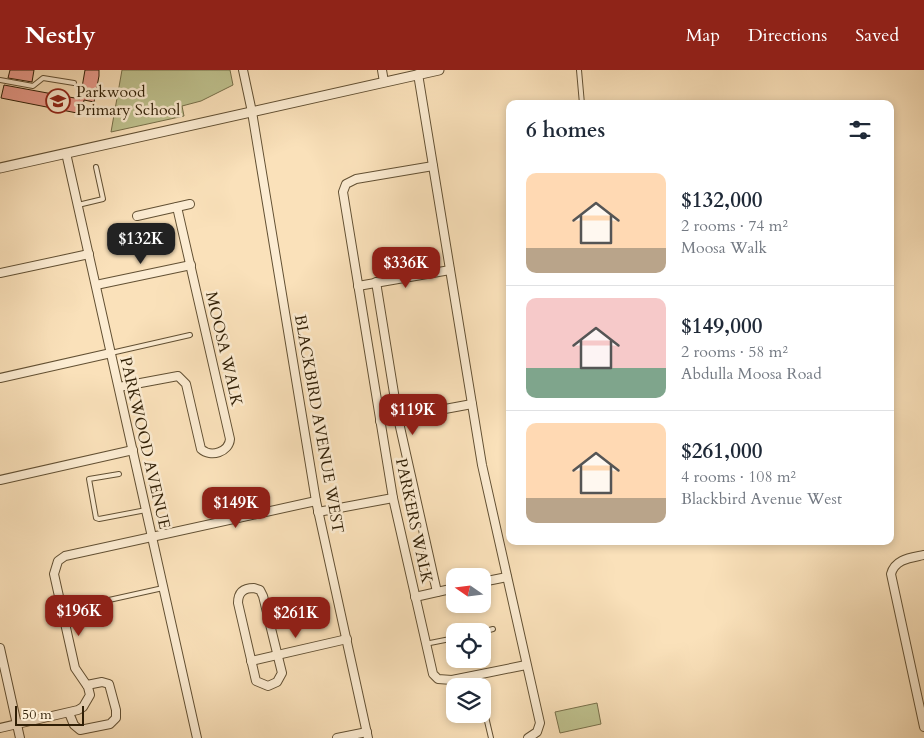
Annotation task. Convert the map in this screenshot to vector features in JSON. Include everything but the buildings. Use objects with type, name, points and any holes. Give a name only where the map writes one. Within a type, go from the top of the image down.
[{"type":"street","name":"BLACKBIRD AVENUE WEST","points":[[243,70],[252,112],[318,512],[368,735]]},
{"type":"street","points":[[382,70],[384,82]]},
{"type":"street","points":[[0,168],[439,70]]},
{"type":"street","points":[[418,74],[482,465],[540,723],[537,732],[528,738]]},
{"type":"street","name":"PARKWOOD AVENUE","points":[[66,153],[197,738]]},
{"type":"street","name":"PARKERS WALK","points":[[433,166],[356,179],[350,181],[344,187],[343,200],[392,498],[433,674],[438,679],[444,680],[526,665]]},
{"type":"street","points":[[138,216],[190,204]]},
{"type":"street","name":"MOOSA WALK","points":[[118,387],[178,376],[186,384],[202,449],[210,453],[223,451],[228,447],[230,439],[177,207]]},
{"type":"street","points":[[0,273],[89,254]]},
{"type":"street","points":[[96,285],[191,265]]},
{"type":"street","points":[[358,286],[450,270]]},
{"type":"street","name":"PARKERS WALK","points":[[376,282],[398,418],[436,592]]},
{"type":"street","points":[[0,378],[111,353]]},
{"type":"street","points":[[380,421],[472,404]]},
{"type":"street","points":[[0,480],[133,450]]},
{"type":"street","points":[[318,512],[392,498]]},
{"type":"street","points":[[0,728],[69,713],[78,710],[88,701],[90,695],[87,685],[75,668],[54,574],[56,565],[65,556],[316,501]]},
{"type":"street","points":[[924,555],[895,564],[890,574],[924,727]]},
{"type":"street","points":[[491,580],[506,577]]},
{"type":"street","points":[[246,589],[258,589],[262,592],[278,655],[282,676],[277,682],[268,686],[263,686],[256,682],[238,603],[239,594],[246,589]]},
{"type":"street","name":"PARKERS WALK","points":[[415,598],[446,590]]},
{"type":"street","points":[[252,661],[347,639]]},
{"type":"street","points":[[0,648],[20,738]]},
{"type":"street","points":[[69,713],[74,725],[80,730],[110,724],[116,718],[116,710],[109,684],[102,682],[87,685]]},
{"type":"street","points":[[337,738],[368,735]]},
{"type":"lane","points":[[578,70],[582,100]]},
{"type":"lane","points":[[0,80],[33,86],[46,77],[74,83]]},
{"type":"lane","points":[[78,205],[103,199],[96,166]]},
{"type":"lane","points":[[111,353],[190,335]]},
{"type":"lane","points":[[120,474],[89,479],[97,519],[146,510]]},
{"type":"lane","points":[[82,606],[163,588]]},
{"type":"lane","points":[[426,644],[446,640]]},
{"type":"lane","points":[[488,723],[492,738]]},
{"type":"green space","points":[[122,70],[230,70],[233,85],[201,101],[182,106],[184,116],[111,132]]},
{"type":"green space","points":[[597,703],[601,724],[560,733],[555,712]]},
{"type":"place","name":"Parkwood Primary School","points":[[58,101]]}]
